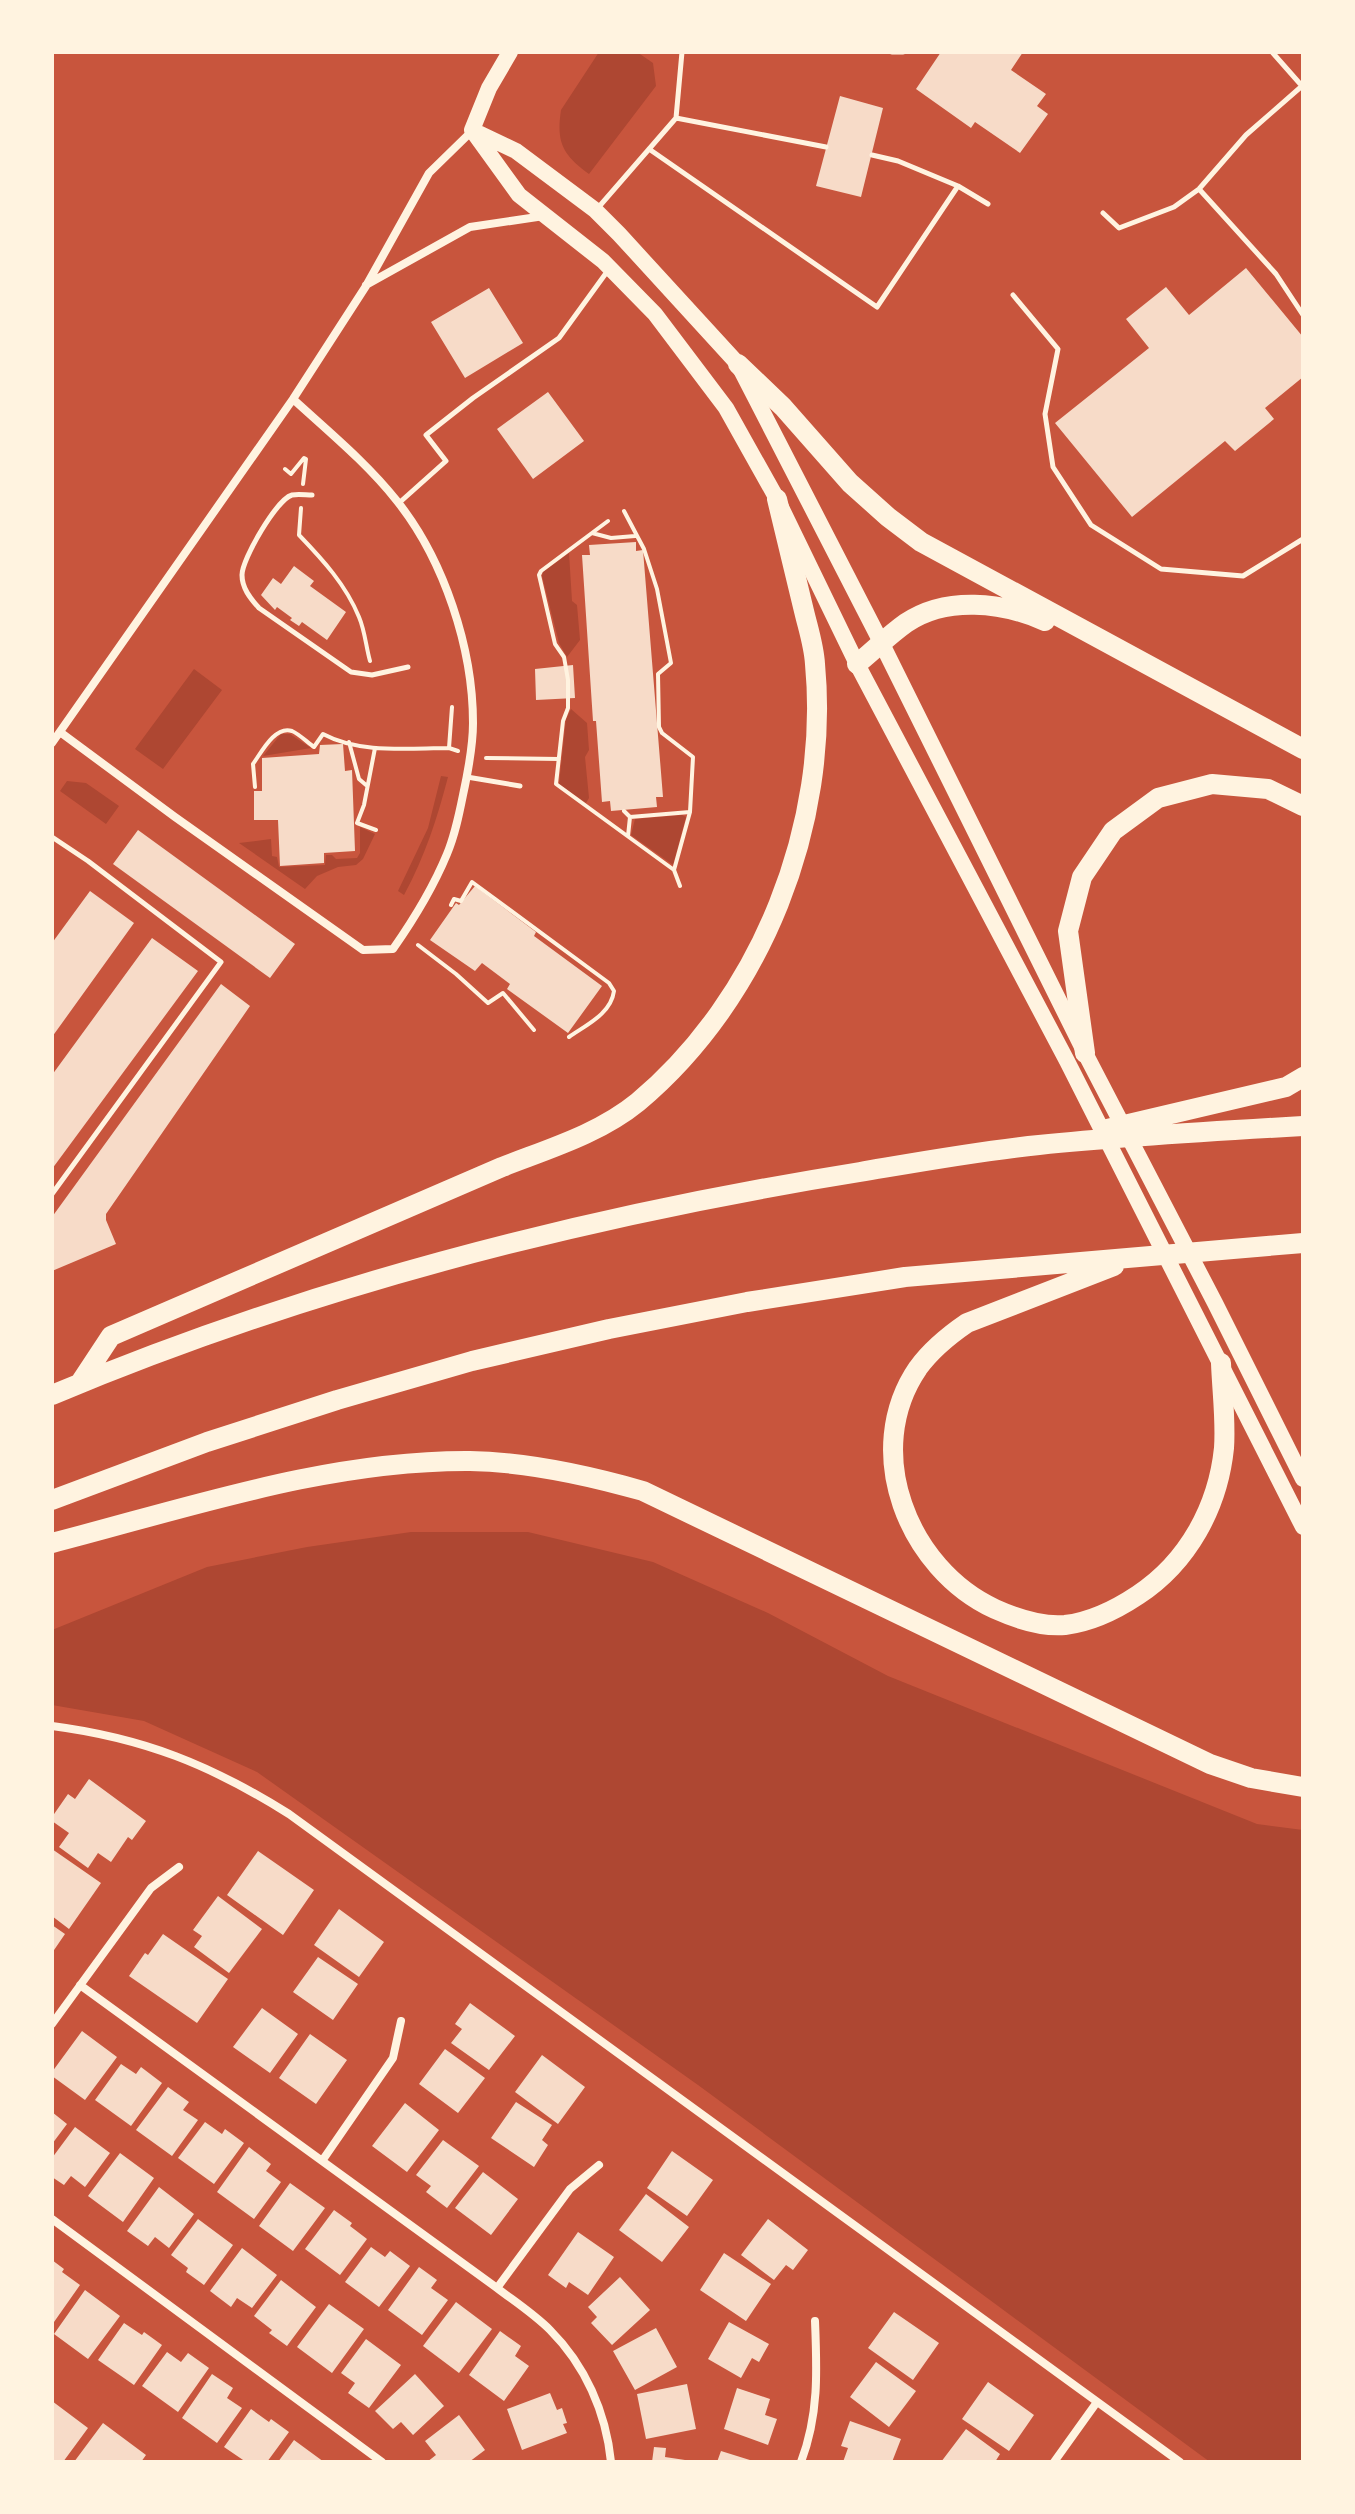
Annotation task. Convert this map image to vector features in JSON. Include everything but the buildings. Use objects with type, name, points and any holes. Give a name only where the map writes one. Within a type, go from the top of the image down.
[{"type":"highway","points":[[738,364],[783,407],[850,483],[921,542],[1303,749]]},
{"type":"highway","points":[[80,1383],[111,1336],[605,1124],[636,1103],[697,1040],[733,992],[778,905],[806,814],[815,757],[815,660],[777,499]]},
{"type":"highway","points":[[857,664],[907,623],[949,605],[1001,608],[1030,615],[1165,676]]},
{"type":"highway","points":[[1076,1057],[1068,931],[1082,877],[1113,831],[1158,798],[1212,784],[1268,789],[1303,806]]},
{"type":"highway","points":[[52,1395],[207,1336],[313,1301],[421,1268],[558,1232],[797,1182],[1036,1145],[1286,1087],[1303,1077]]},
{"type":"highway","points":[[1036,1145],[1303,1126]]},
{"type":"highway","points":[[52,1500],[207,1442],[337,1400],[472,1361],[609,1329],[747,1302],[905,1277],[1303,1243]]},
{"type":"highway","points":[[1140,1256],[967,1323],[948,1335],[917,1370],[904,1394],[896,1421],[893,1459],[903,1509],[916,1537],[934,1562],[955,1584],[981,1602],[1033,1622],[1064,1625],[1123,1605],[1170,1569],[1193,1540],[1213,1500],[1224,1444],[1221,1363]]},
{"type":"highway","points":[[52,1543],[293,1480],[356,1469],[473,1461],[560,1470],[643,1491],[1210,1764],[1251,1778],[1303,1787]]},
{"type":"main road","points":[[472,130],[489,88],[510,52]]},
{"type":"main road","points":[[472,130],[516,151],[595,210],[738,364],[882,644],[1195,1312],[1303,1527]]},
{"type":"main road","points":[[472,130],[519,195],[609,268],[655,314],[726,408],[777,499],[857,664],[1215,1303],[1303,1479]]},
{"type":"street","points":[[52,743],[293,399],[366,286],[429,173],[472,130]]},
{"type":"street","points":[[366,286],[470,227],[546,216]]},
{"type":"street","points":[[60,732],[363,950],[393,949],[425,901],[449,852],[459,818],[473,723],[466,660],[459,629],[435,563],[417,529],[365,464],[293,399]]},
{"type":"street","points":[[52,1726],[89,1731],[173,1754],[244,1786],[289,1814],[1180,2462]]},
{"type":"street","points":[[52,2024],[151,1888],[179,1867]]},
{"type":"street","points":[[80,1985],[548,2328],[576,2362],[600,2408],[611,2462]]},
{"type":"street","points":[[322,2161],[393,2058],[401,2021]]},
{"type":"street","points":[[497,2288],[570,2189],[599,2165]]},
{"type":"street","points":[[52,2219],[382,2462]]},
{"type":"street","points":[[801,2462],[815,2416],[818,2382],[815,2321]]},
{"type":"street","points":[[1054,2462],[1097,2402]]},
{"type":"lane","points":[[595,210],[676,118],[682,52]]},
{"type":"lane","points":[[892,52],[903,52]]},
{"type":"lane","points":[[1103,213],[1119,228],[1174,207],[1199,189],[1246,135],[1302,86],[1272,52]]},
{"type":"lane","points":[[676,118],[826,147]]},
{"type":"lane","points":[[649,149],[877,307],[958,186]]},
{"type":"lane","points":[[872,155],[898,161],[958,186],[988,204]]},
{"type":"lane","points":[[1199,189],[1276,274],[1303,315]]},
{"type":"lane","points":[[398,503],[446,461],[426,435],[559,338],[609,268]]},
{"type":"lane","points":[[1013,295],[1058,349],[1045,414],[1053,467],[1091,525],[1161,569],[1243,576],[1303,539]]},
{"type":"lane","points":[[312,495],[291,495],[284,500],[250,550],[242,578],[249,596],[259,608],[344,669],[372,675],[408,667]]},
{"type":"lane","points":[[467,777],[520,786]]},
{"type":"lane","points":[[52,837],[221,962],[52,1194]]},
{"type":"path","points":[[285,469],[291,474],[306,459],[299,535],[330,566],[360,619],[371,668]]},
{"type":"path","points":[[624,511],[644,549],[657,589],[671,663],[658,674],[659,727],[662,733],[693,757],[690,812],[674,870]]},
{"type":"path","points":[[608,521],[539,575],[555,644],[564,657],[568,680],[568,708],[563,721],[556,784],[674,870],[680,886]]},
{"type":"path","points":[[592,533],[611,538],[635,536]]},
{"type":"path","points":[[449,748],[452,707]]},
{"type":"path","points":[[255,787],[253,764],[275,734],[283,730],[292,731],[314,747],[323,734],[375,748],[364,805],[357,823],[376,830]]},
{"type":"path","points":[[349,742],[359,779],[366,785]]},
{"type":"path","points":[[624,811],[630,817],[628,836]]},
{"type":"path","points":[[630,817],[690,812]]},
{"type":"path","points":[[451,905],[454,899],[461,901],[472,882],[609,983],[614,991],[613,1000],[604,1012],[569,1037]]},
{"type":"path","points":[[418,945],[488,1003],[503,993],[534,1030]]},
{"type":"shaded area","points":[[599,52],[637,52],[653,63],[656,86],[589,174],[573,161],[563,147],[560,121],[561,110]]},
{"type":"shaded area","points":[[569,553],[572,601],[577,605],[580,640],[567,657],[559,643],[542,576]]},
{"type":"shaded area","points":[[194,669],[222,690],[163,769],[135,749]]},
{"type":"shaded area","points":[[571,709],[587,723],[589,750],[585,757],[589,798],[586,803],[559,784],[566,719]]},
{"type":"shaded area","points":[[281,734],[290,734],[311,748],[263,756]]},
{"type":"shaded area","points":[[441,776],[448,777],[439,808],[424,852],[404,895],[398,891],[428,828]]},
{"type":"shaded area","points":[[67,781],[86,783],[119,806],[106,824],[60,791]]},
{"type":"shaded area","points":[[686,817],[673,865],[631,835],[635,819]]},
{"type":"shaded area","points":[[360,827],[375,834],[363,859],[356,865],[338,867],[317,876],[305,889],[239,843],[271,839],[272,856],[277,857],[279,867],[325,865],[326,855],[336,859],[357,858],[360,853]]},
{"type":"shaded area","points":[[411,1532],[528,1532],[653,1562],[768,1613],[888,1676],[1257,1824],[1303,1830],[1303,2462],[1210,2462],[698,2085],[257,1772],[144,1721],[52,1705],[52,1630],[207,1567],[307,1547]]}]
